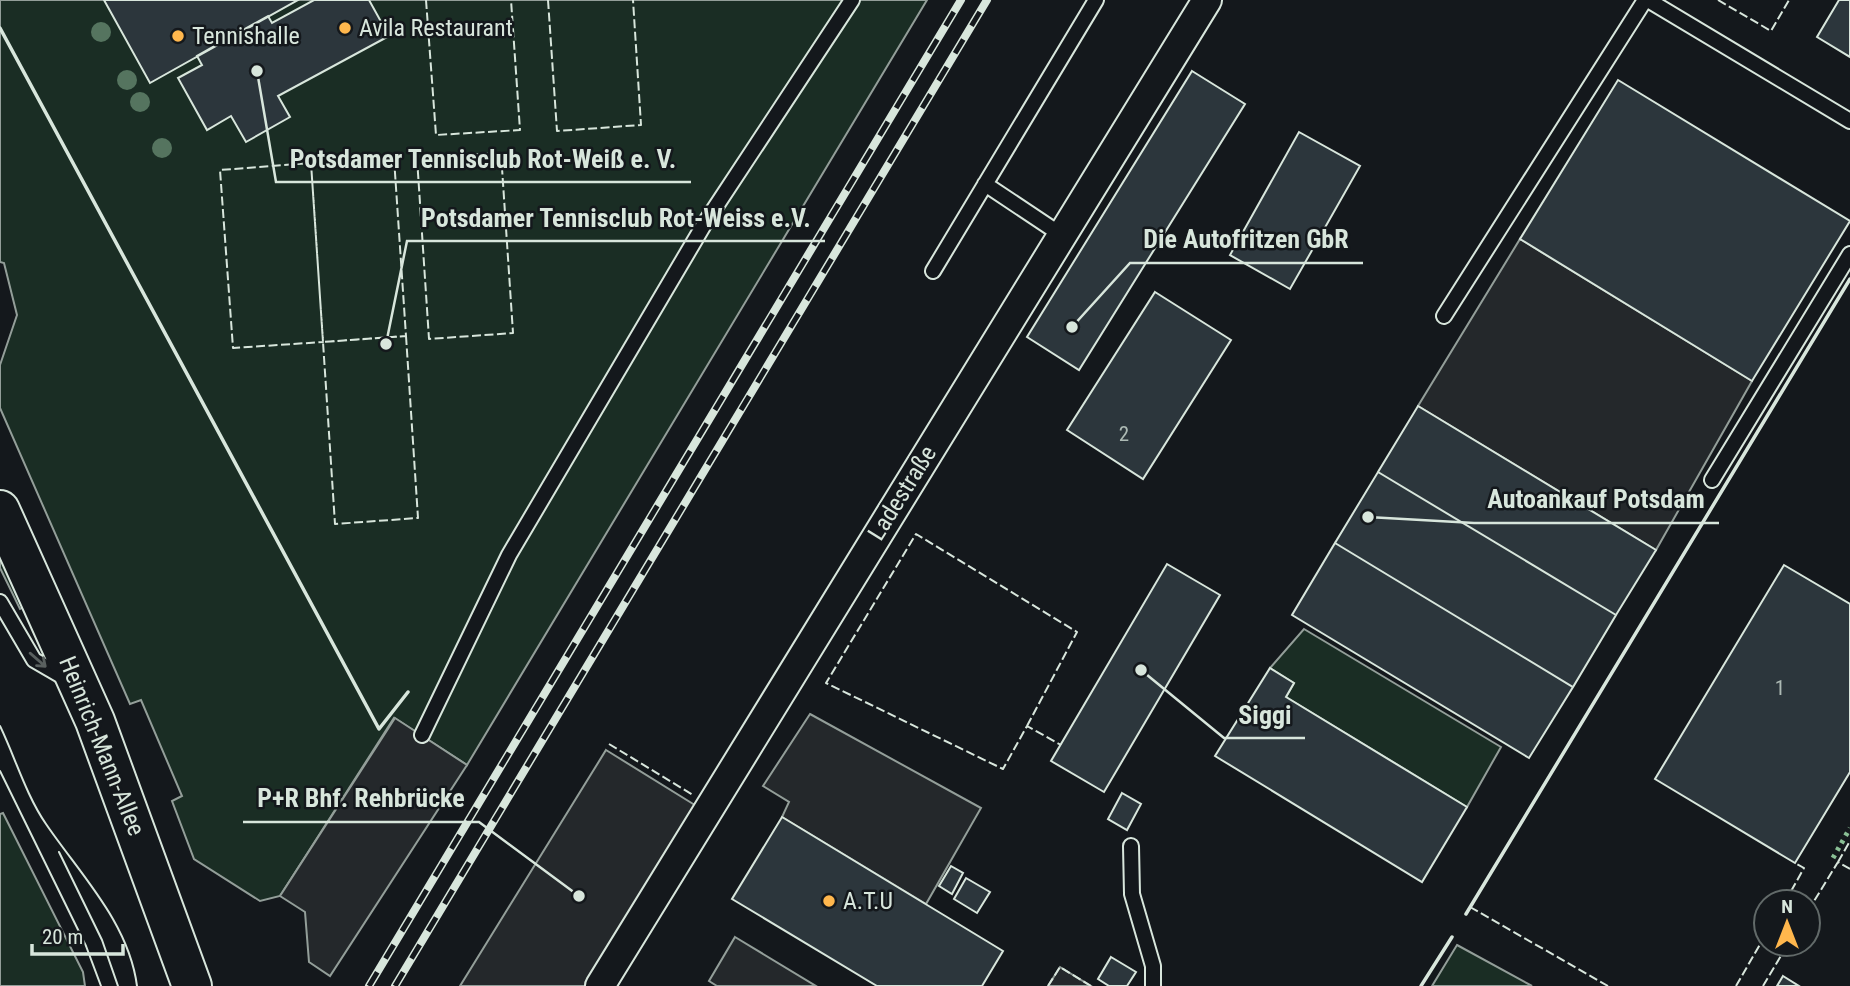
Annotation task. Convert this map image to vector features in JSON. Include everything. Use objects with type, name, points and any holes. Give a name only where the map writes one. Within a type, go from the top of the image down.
[{"type":"main road","name":"Heinrich-Mann-Allee","points":[[0,510],[81,687],[192,986]]},
{"type":"street","name":"Ladestraße","points":[[600,986],[769,706],[1207,0]]},
{"type":"lane","points":[[422,735],[509,555],[705,223],[852,0]]},
{"type":"lane","points":[[933,271],[1096,0]]},
{"type":"lane","points":[[1444,316],[1646,0],[1850,121]]},
{"type":"lane","points":[[985,184],[1063,236]]},
{"type":"lane","points":[[1712,480],[1850,254]]},
{"type":"lane","points":[[0,602],[34,660],[81,687]]},
{"type":"lane","points":[[1131,846],[1132,894],[1153,966],[1153,986]]},
{"type":"green space","points":[[0,0],[927,0],[467,765],[394,718],[280,896],[260,901],[194,859],[172,801],[182,796],[141,700],[130,704],[0,408],[0,365],[17,315],[4,263],[0,262]]},
{"type":"green space","points":[[0,547],[28,605],[20,609],[0,568]]},
{"type":"green space","points":[[1304,629],[1501,747],[1467,807],[1286,697],[1294,683],[1270,668]]},
{"type":"green space","points":[[3,813],[83,972],[85,986],[0,986],[0,814]]},
{"type":"green space","points":[[1457,945],[1532,986],[1432,986]]},
{"type":"shaded area","points":[[1520,239],[1752,381],[1656,550],[1418,406]]},
{"type":"shaded area","points":[[810,714],[981,808],[926,904],[782,817],[789,802],[763,786]]},
{"type":"shaded area","points":[[395,718],[467,765],[330,976],[309,962],[305,912],[280,896]]},
{"type":"shaded area","points":[[606,750],[698,807],[587,986],[460,986]]},
{"type":"shaded area","points":[[735,937],[816,986],[717,986],[709,981]]},
{"type":"shaded area","points":[[1060,967],[1091,986],[1048,986]]},
{"type":"building","name":"Tennishalle","points":[[104,0],[298,0],[150,83]]},
{"type":"building","points":[[314,0],[369,0],[389,36],[278,96],[290,117],[246,142],[231,116],[207,130],[178,78],[202,65],[197,56],[268,16],[272,23]]},
{"type":"building","points":[[1839,0],[1850,0],[1850,57],[1817,37]]},
{"type":"building","points":[[1192,71],[1245,104],[1079,370],[1027,337]]},
{"type":"building","points":[[1618,80],[1850,221],[1752,381],[1520,239]]},
{"type":"building","points":[[1299,132],[1360,166],[1290,289],[1230,255]]},
{"type":"building","points":[[1155,292],[1231,340],[1143,479],[1067,430]]},
{"type":"building","points":[[1418,406],[1656,550],[1616,615],[1378,472]]},
{"type":"building","points":[[1378,472],[1616,615],[1573,687],[1335,543]]},
{"type":"building","points":[[1335,543],[1573,687],[1529,758],[1292,615]]},
{"type":"building","points":[[1167,564],[1220,595],[1104,792],[1051,761]]},
{"type":"building","points":[[1784,565],[1850,604],[1850,772],[1795,863],[1655,779]]},
{"type":"building","points":[[1270,668],[1294,683],[1286,697],[1467,807],[1422,882],[1215,756]]},
{"type":"building","points":[[1122,793],[1141,804],[1127,830],[1108,819]]},
{"type":"building","name":"A.T.U","points":[[782,817],[1003,951],[982,986],[877,986],[732,899]]},
{"type":"building","points":[[951,866],[963,873],[952,894],[939,886]]},
{"type":"building","points":[[966,878],[990,892],[977,913],[954,899]]},
{"type":"building","points":[[1111,957],[1136,972],[1127,986],[1109,986],[1098,979]]},
{"type":"building","points":[[1783,976],[1799,986],[1777,986]]},
{"type":"tram line","points":[[0,726],[39,813],[114,920],[132,963],[137,986]]},
{"type":"tram line","points":[[0,771],[86,946],[101,986]]},
{"type":"tram line","points":[[59,852],[102,940],[118,986]]},
{"type":"railway","points":[[369,986],[961,0]]},
{"type":"railway","points":[[395,986],[987,0]]},
{"type":"hedge","points":[[1833,858],[1850,828]]},
{"type":"fence","points":[[426,0],[436,135],[520,130],[511,0]]},
{"type":"fence","points":[[548,0],[557,131],[641,125],[633,0]]},
{"type":"fence","points":[[1718,0],[1771,31],[1789,0]]},
{"type":"fence","points":[[501,153],[513,333],[429,339],[417,158],[501,153]]},
{"type":"fence","points":[[394,158],[406,336],[323,342],[311,163],[394,158]]},
{"type":"fence","points":[[311,163],[323,342],[233,348],[220,170],[311,163]]},
{"type":"fence","points":[[406,336],[418,518],[335,524],[323,342],[406,336]]},
{"type":"fence","points":[[1027,726],[1077,632],[916,534],[826,683],[1003,769],[1027,726],[1061,745]]},
{"type":"fence","points":[[609,744],[693,795]]},
{"type":"fence","points":[[1838,862],[1850,841]]},
{"type":"fence","points":[[1822,888],[1838,862],[1850,869]]},
{"type":"fence","points":[[1793,888],[1804,868],[1795,863]]},
{"type":"fence","points":[[1470,907],[1608,986]]},
{"type":"fence","points":[[1736,986],[1752,958]]},
{"type":"fence","points":[[1763,986],[1780,958]]},
{"type":"fence","points":[[1048,986],[1060,967],[1091,986]]},
{"type":"wall","points":[[0,28],[379,729],[408,692]]},
{"type":"wall","points":[[1466,914],[1850,279]]},
{"type":"wall","points":[[1421,986],[1452,937]]},
{"type":"place","name":"Avila Restaurant","points":[[345,28]]},
{"type":"place","name":"Tennishalle","points":[[178,36]]},
{"type":"place","name":"Potsdamer Tennisclub Rot-Weiß e. V.","points":[[257,71]]},
{"type":"place","name":"Die Autofritzen GbR","points":[[1072,327]]},
{"type":"place","name":"Potsdamer Tennisclub Rot-Weiss e.V.","points":[[386,344]]},
{"type":"place","name":"Autoankauf Potsdam","points":[[1368,517]]},
{"type":"place","name":"Siggi","points":[[1141,670]]},
{"type":"place","name":"P+R Bhf. Rehbrücke","points":[[579,896]]},
{"type":"place","name":"A.T.U","points":[[829,901]]}]
